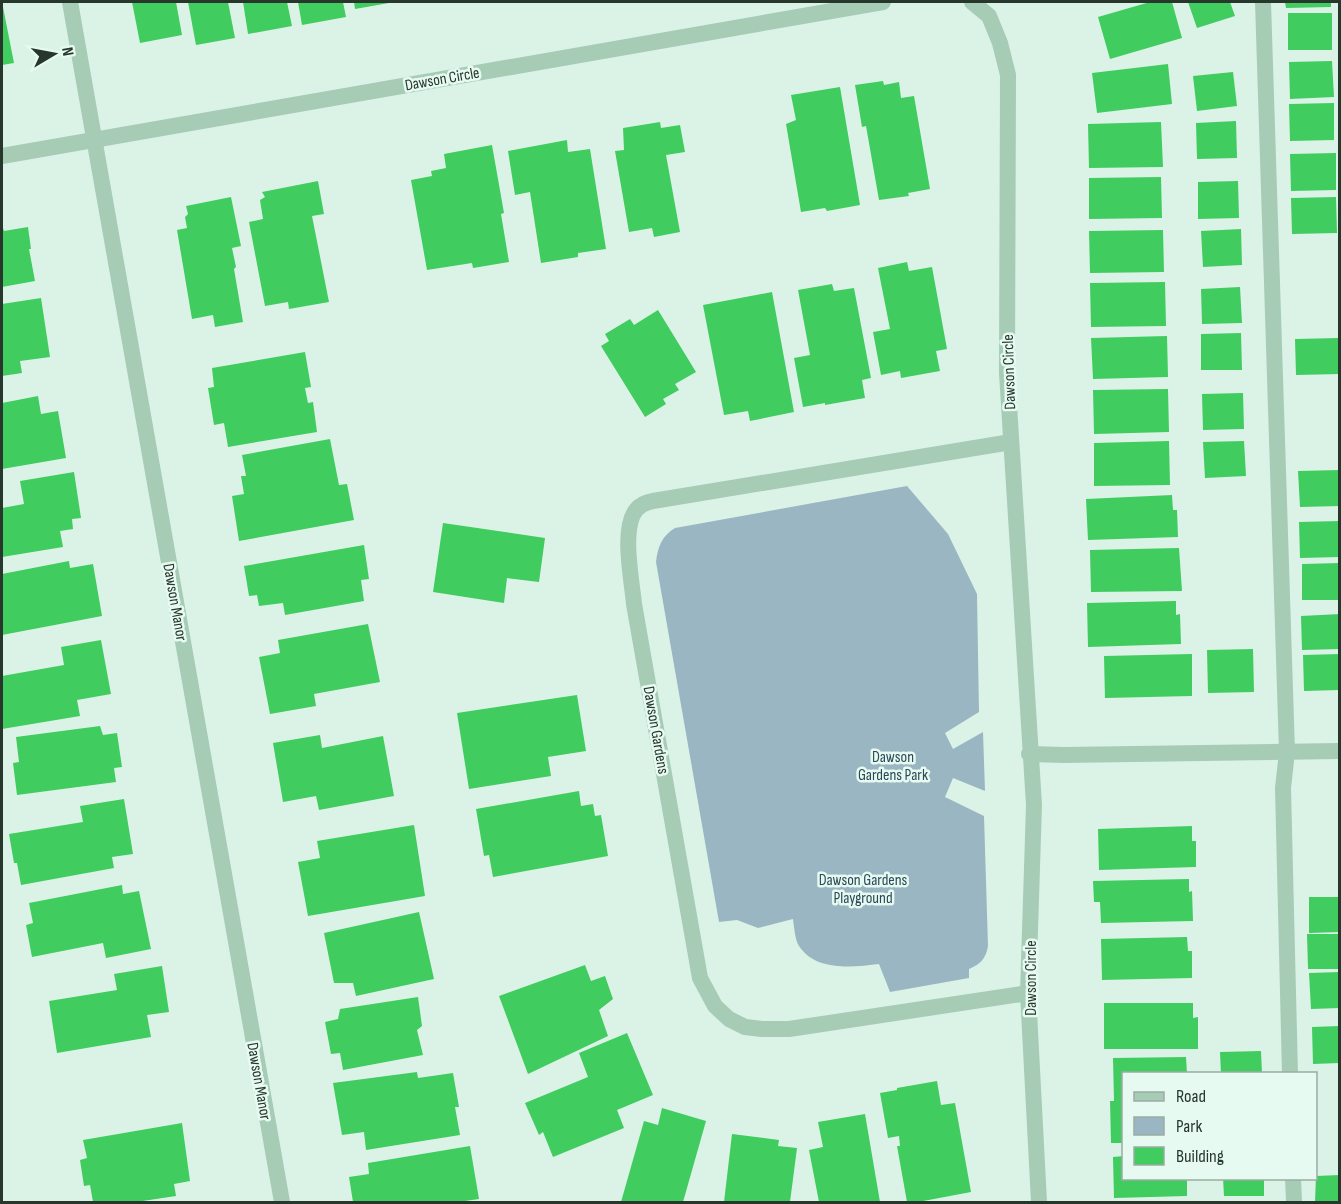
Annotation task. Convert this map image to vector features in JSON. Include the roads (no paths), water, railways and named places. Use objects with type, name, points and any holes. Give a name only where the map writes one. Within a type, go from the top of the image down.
[{"type":"street","name":"Dawson Manor","points":[[70,2],[282,1203]]},
{"type":"street","name":"Dawson Circle","points":[[2,156],[883,2]]},
{"type":"street","name":"Dawson Circle","points":[[972,2],[989,16],[1000,42],[1008,75],[1007,373],[1028,699],[1029,754],[1034,805],[1028,993],[1039,1203]]},
{"type":"street","points":[[1263,2],[1287,752],[1283,788],[1290,1072]]},
{"type":"street","name":"Dawson Gardens","points":[[1011,442],[653,501],[637,509],[629,527],[630,562],[634,604],[700,978],[715,1006],[729,1019],[745,1027],[789,1029],[1028,993]]},
{"type":"street","points":[[1029,754],[1340,751]]},
{"type":"street","points":[[1293,1180],[1294,1203]]},
{"type":"park label","name":"Dawson Gardens Park","points":[[893,765]]},
{"type":"park label","name":"Dawson Gardens Playground","points":[[863,888]]}]
